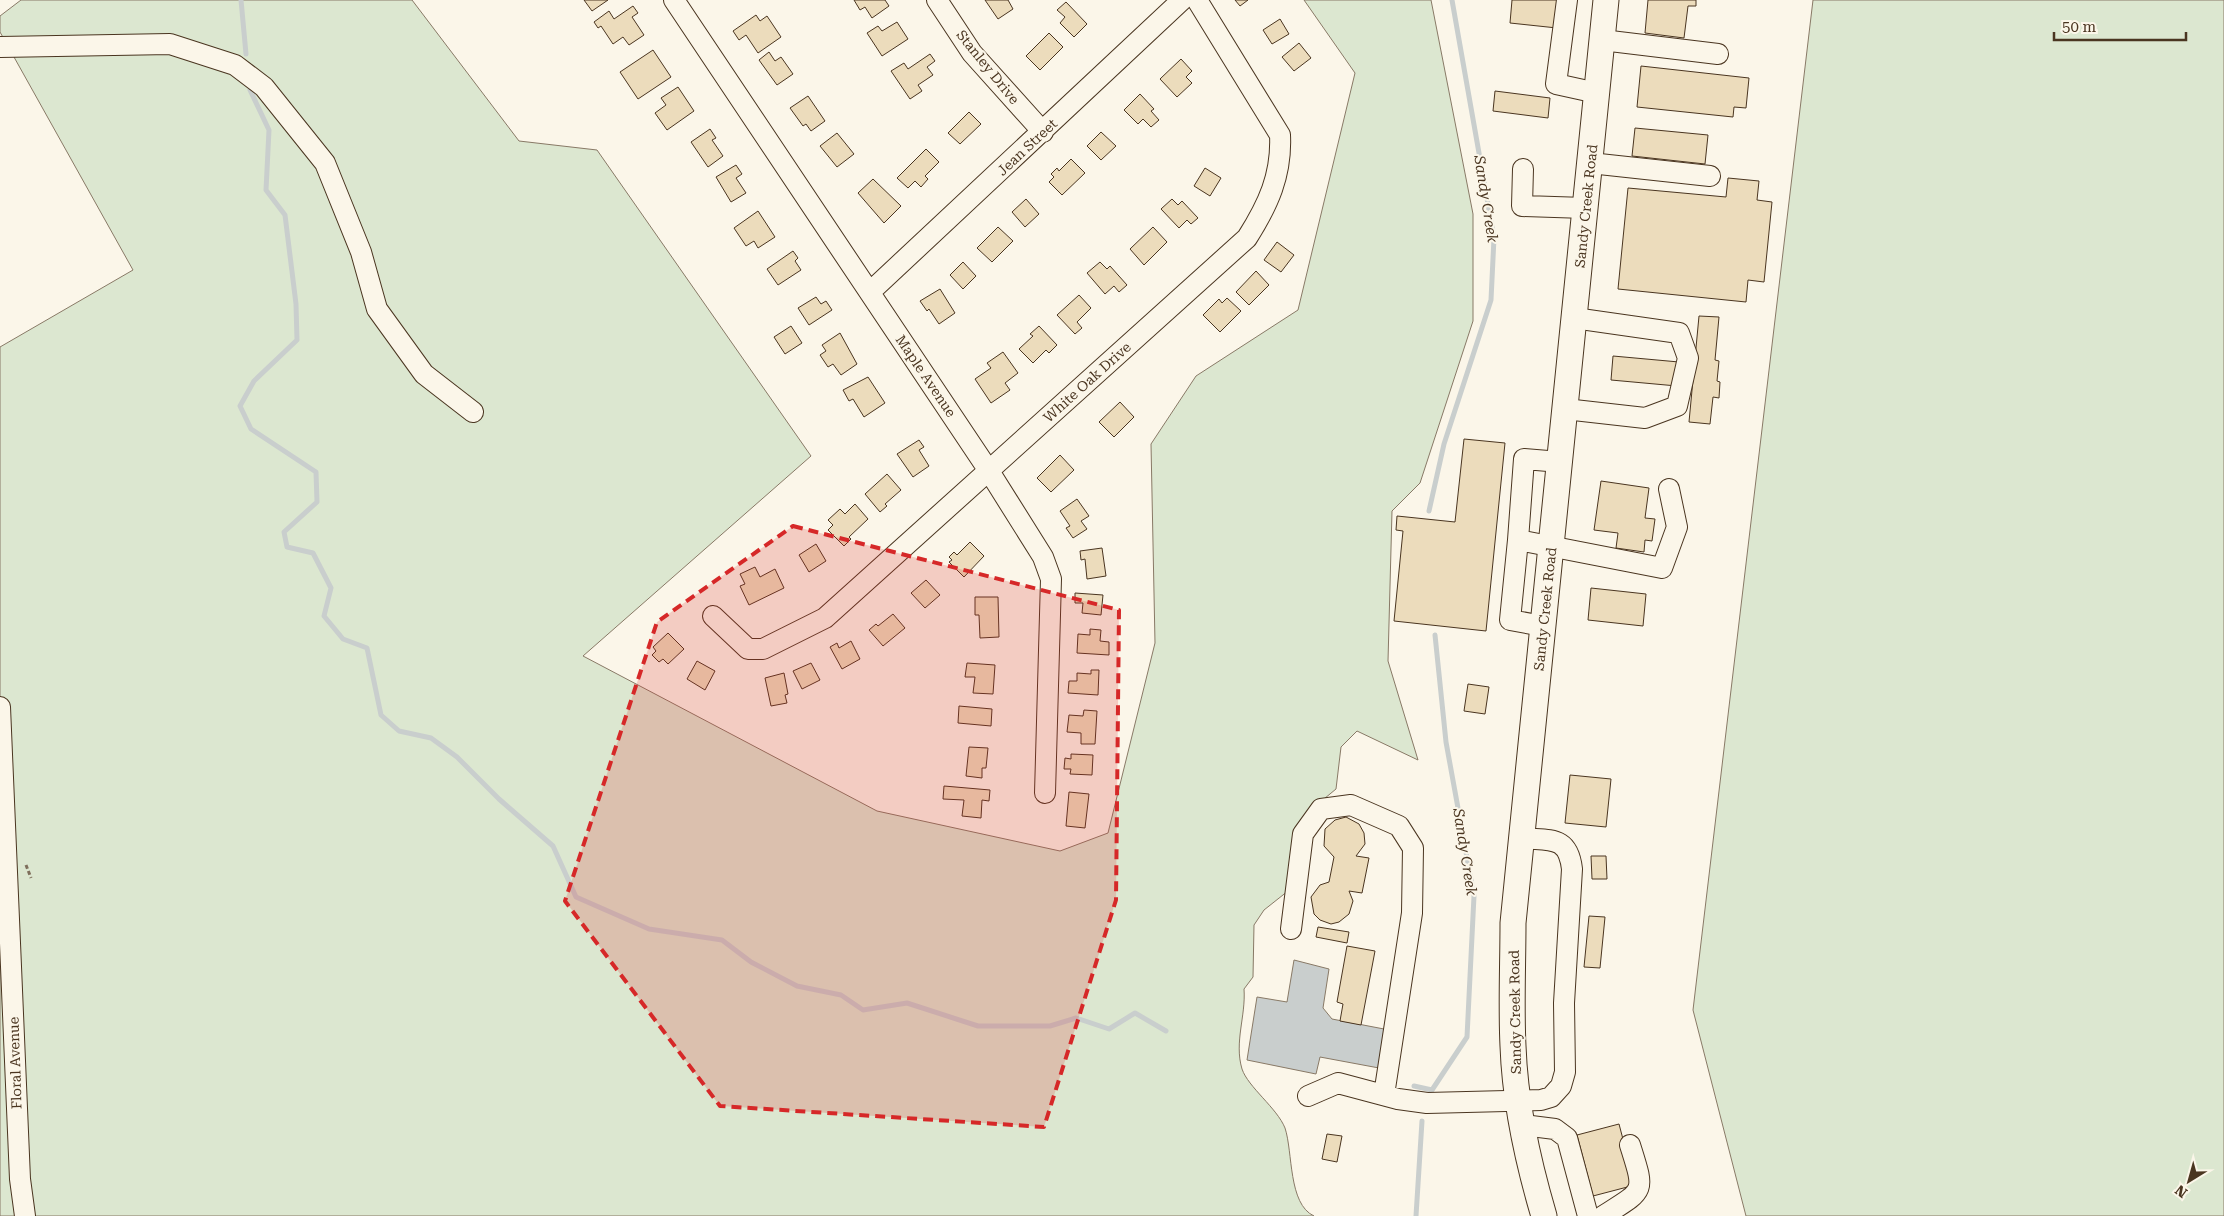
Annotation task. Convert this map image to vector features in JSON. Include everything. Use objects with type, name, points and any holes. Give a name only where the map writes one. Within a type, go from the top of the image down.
[{"type":"main road","name":"Sandy Creek Road","points":[[1544,1216],[1534,1182],[1518,1100],[1513,1047],[1514,923],[1606,0]]},
{"type":"street","name":"Maple Avenue","points":[[674,0],[989,471],[1043,557],[1051,579],[1045,793]]},
{"type":"street","name":"Stanley Drive","points":[[937,0],[972,53],[1043,132]]},
{"type":"street","name":"Jean Street","points":[[870,292],[1182,0]]},
{"type":"street","name":"White Oak Drive","points":[[713,616],[748,649],[763,649],[825,618],[1247,238],[1266,210],[1275,184],[1281,156],[1280,135],[1197,0]]},
{"type":"street","points":[[1567,0],[1556,84],[1597,93]]},
{"type":"street","points":[[1602,40],[1718,54]]},
{"type":"street","points":[[0,47],[170,44],[235,65],[264,87],[325,163],[361,252],[377,309],[424,374],[472,412]]},
{"type":"street","points":[[1590,163],[1710,176]]},
{"type":"street","points":[[1523,169],[1522,206],[1585,208]]},
{"type":"street","points":[[1565,409],[1645,418],[1676,406],[1688,358],[1679,333],[1574,318]]},
{"type":"street","points":[[1543,626],[1510,620],[1524,459],[1560,462]]},
{"type":"street","points":[[1518,540],[1552,545],[1662,568],[1677,527],[1669,489]]},
{"type":"street","name":"Floral Avenue","points":[[0,707],[20,1180],[25,1216]]},
{"type":"street","points":[[1291,929],[1302,834],[1321,809],[1351,805],[1399,826],[1413,848],[1412,914],[1384,1095]]},
{"type":"street","points":[[1308,1096],[1338,1083],[1384,1095],[1427,1103],[1541,1100],[1551,1097],[1561,1086],[1565,1072],[1564,1003],[1572,869],[1570,855],[1566,847],[1560,842],[1522,838]]},
{"type":"street","points":[[1523,1125],[1555,1129],[1567,1138],[1588,1216]]},
{"type":"street","points":[[1603,1216],[1637,1192],[1642,1181],[1630,1145]]},
{"type":"highlighted area","points":[[793,526],[1119,610],[1116,900],[1044,1127],[720,1106],[565,901],[657,622]]},
{"type":"green space","points":[[21,0],[412,0],[519,141],[597,150],[811,456],[583,656],[877,811],[1060,851],[1108,833],[1155,643],[1151,444],[1196,376],[1298,310],[1355,73],[1304,0],[1431,0],[1473,214],[1473,321],[1420,483],[1392,511],[1388,661],[1418,760],[1357,731],[1341,747],[1336,789],[1313,808],[1288,891],[1264,910],[1254,925],[1253,977],[1244,989],[1239,1049],[1242,1069],[1250,1083],[1276,1113],[1285,1128],[1296,1189],[1300,1201],[1306,1210],[1314,1216],[0,1216],[0,347],[133,270],[0,32],[0,16]]},
{"type":"green space","points":[[1813,0],[2224,0],[2224,1216],[1746,1216],[1693,1010]]},
{"type":"shaded area","points":[[1294,960],[1329,969],[1323,1008],[1332,1019],[1384,1029],[1379,1068],[1320,1057],[1316,1074],[1247,1060],[1257,997],[1287,1002]]},
{"type":"building","points":[[584,0],[608,0],[592,11]]},
{"type":"building","points":[[854,0],[885,0],[889,6],[872,18],[865,7],[860,10]]},
{"type":"building","points":[[985,0],[1008,0],[1013,9],[998,19]]},
{"type":"building","points":[[1235,0],[1248,0],[1240,6]]},
{"type":"building","points":[[1512,0],[1560,0],[1557,28],[1510,23]]},
{"type":"building","points":[[1648,0],[1696,0],[1696,6],[1688,6],[1684,38],[1645,33]]},
{"type":"building","points":[[1066,2],[1087,24],[1074,37],[1060,23],[1065,17],[1057,10]]},
{"type":"building","points":[[633,6],[638,13],[632,17],[644,35],[629,45],[623,37],[613,44],[601,26],[598,28],[594,22],[609,11],[614,19]]},
{"type":"building","points":[[756,15],[760,21],[767,16],[781,37],[758,53],[746,35],[739,40],[733,31]]},
{"type":"building","points":[[1280,19],[1289,34],[1272,44],[1263,30]]},
{"type":"building","points":[[897,22],[908,39],[882,56],[867,33],[878,26],[882,31]]},
{"type":"building","points":[[1049,33],[1063,47],[1040,70],[1026,56]]},
{"type":"building","points":[[1299,43],[1311,58],[1294,71],[1282,57]]},
{"type":"building","points":[[653,50],[671,77],[638,99],[620,72]]},
{"type":"building","points":[[769,52],[775,61],[781,57],[793,74],[777,85],[759,60]]},
{"type":"building","points":[[930,54],[935,61],[927,67],[933,75],[918,85],[922,91],[910,99],[891,71],[904,63],[908,69]]},
{"type":"building","points":[[1181,59],[1192,71],[1186,77],[1192,83],[1177,97],[1160,79]]},
{"type":"building","points":[[1641,66],[1749,78],[1746,108],[1734,107],[1733,117],[1637,107]]},
{"type":"building","points":[[678,87],[694,111],[667,130],[655,113],[666,105],[661,98]]},
{"type":"building","points":[[1495,91],[1550,98],[1548,118],[1493,111]]},
{"type":"building","points":[[1140,94],[1154,109],[1151,111],[1159,120],[1151,127],[1143,119],[1138,124],[1124,110]]},
{"type":"building","points":[[808,96],[825,121],[811,131],[806,124],[803,126],[790,108]]},
{"type":"building","points":[[969,112],[981,124],[960,144],[948,133]]},
{"type":"building","points":[[1635,128],[1708,135],[1705,164],[1632,156]]},
{"type":"building","points":[[710,129],[716,138],[712,140],[723,156],[708,167],[691,142]]},
{"type":"building","points":[[1101,132],[1116,146],[1101,160],[1087,146]]},
{"type":"building","points":[[837,133],[854,154],[837,167],[820,146]]},
{"type":"building","points":[[926,149],[939,162],[925,176],[928,179],[921,187],[915,181],[908,188],[897,178]]},
{"type":"building","points":[[1071,159],[1085,173],[1062,195],[1049,182],[1054,177],[1051,174],[1057,168],[1059,171]]},
{"type":"building","points":[[736,165],[742,174],[736,178],[746,193],[731,202],[716,177]]},
{"type":"building","points":[[1205,168],[1221,178],[1210,196],[1194,186]]},
{"type":"building","points":[[1728,178],[1759,181],[1757,200],[1772,202],[1764,282],[1748,280],[1746,302],[1618,289],[1628,188],[1726,197]]},
{"type":"building","points":[[873,179],[901,206],[884,223],[858,193]]},
{"type":"building","points":[[1026,199],[1039,214],[1025,227],[1012,212]]},
{"type":"building","points":[[1172,199],[1178,205],[1182,201],[1198,218],[1191,224],[1187,220],[1179,228],[1161,209]]},
{"type":"building","points":[[758,211],[775,237],[758,248],[754,241],[746,246],[734,228]]},
{"type":"building","points":[[998,227],[1013,241],[992,262],[977,248]]},
{"type":"building","points":[[1153,227],[1167,242],[1144,265],[1130,249]]},
{"type":"building","points":[[1277,242],[1294,255],[1281,272],[1264,260]]},
{"type":"building","points":[[793,251],[798,258],[795,261],[801,270],[778,285],[767,269]]},
{"type":"building","points":[[963,262],[976,276],[963,289],[950,275]]},
{"type":"building","points":[[1100,262],[1107,269],[1110,266],[1127,285],[1119,292],[1114,286],[1105,294],[1087,273]]},
{"type":"building","points":[[1256,271],[1269,285],[1249,305],[1236,292]]},
{"type":"building","points":[[940,289],[955,313],[939,324],[929,309],[927,311],[920,301]]},
{"type":"building","points":[[1079,295],[1091,308],[1077,322],[1082,328],[1075,334],[1057,315]]},
{"type":"building","points":[[816,297],[821,304],[826,301],[832,310],[809,325],[798,308]]},
{"type":"building","points":[[1227,298],[1241,311],[1220,332],[1203,315],[1219,299],[1222,303]]},
{"type":"building","points":[[1699,316],[1719,317],[1715,360],[1719,361],[1717,381],[1720,382],[1719,398],[1713,397],[1710,424],[1689,422]]},
{"type":"building","points":[[791,326],[802,343],[785,354],[774,337]]},
{"type":"building","points":[[1039,326],[1057,345],[1049,353],[1046,350],[1033,363],[1019,349],[1033,336],[1030,334]]},
{"type":"building","points":[[840,333],[857,364],[841,375],[833,364],[828,367],[820,355],[826,351],[822,345]]},
{"type":"building","points":[[1003,352],[1018,373],[1005,383],[1010,390],[991,403],[975,379],[991,368],[987,363]]},
{"type":"building","points":[[1613,356],[1679,362],[1677,386],[1611,380]]},
{"type":"building","points":[[868,377],[885,403],[864,417],[853,399],[849,401],[843,390]]},
{"type":"building","points":[[1120,402],[1134,417],[1114,437],[1099,422]]},
{"type":"building","points":[[1464,439],[1505,443],[1486,631],[1394,621],[1403,531],[1396,530],[1397,516],[1455,522]]},
{"type":"building","points":[[919,440],[924,447],[919,450],[929,466],[913,477],[897,454]]},
{"type":"building","points":[[1060,455],[1074,470],[1051,492],[1037,478]]},
{"type":"building","points":[[887,474],[901,490],[885,504],[887,506],[880,512],[865,494]]},
{"type":"building","points":[[1601,481],[1649,488],[1645,518],[1655,519],[1652,541],[1645,540],[1644,552],[1616,548],[1618,533],[1594,530]]},
{"type":"building","points":[[1077,499],[1089,516],[1081,521],[1087,529],[1073,538],[1066,528],[1070,526],[1060,511]]},
{"type":"building","points":[[855,504],[868,519],[849,537],[851,539],[844,546],[828,530],[833,525],[828,520],[840,509],[845,514]]},
{"type":"building","points":[[970,542],[984,556],[964,577],[949,562],[952,560],[949,557],[954,552],[957,555]]},
{"type":"building","points":[[816,544],[826,561],[809,572],[799,555]]},
{"type":"building","points":[[1102,548],[1106,576],[1087,579],[1085,559],[1081,560],[1080,551]]},
{"type":"building","points":[[755,567],[760,577],[775,569],[784,588],[749,605],[740,586],[745,584],[740,574]]},
{"type":"building","points":[[926,580],[940,595],[925,608],[911,593]]},
{"type":"building","points":[[1591,588],[1646,594],[1643,626],[1588,620]]},
{"type":"building","points":[[1075,593],[1103,595],[1101,615],[1082,613],[1083,603],[1075,603]]},
{"type":"building","points":[[975,597],[998,597],[999,637],[980,638],[979,615],[975,615]]},
{"type":"building","points":[[893,614],[905,628],[883,646],[869,630],[876,624],[878,626]]},
{"type":"building","points":[[1090,629],[1101,630],[1100,641],[1109,642],[1109,655],[1077,653],[1078,634],[1090,635]]},
{"type":"building","points":[[668,633],[684,649],[668,664],[663,659],[659,662],[652,655],[656,651],[653,647]]},
{"type":"building","points":[[851,641],[860,659],[842,669],[830,647],[837,643],[839,648]]},
{"type":"building","points":[[697,661],[715,671],[705,690],[687,679]]},
{"type":"building","points":[[811,663],[820,680],[802,689],[793,671]]},
{"type":"building","points":[[967,663],[995,665],[993,694],[973,693],[975,677],[965,677]]},
{"type":"building","points":[[1091,670],[1099,670],[1098,695],[1068,693],[1069,681],[1077,681],[1077,673],[1091,674]]},
{"type":"building","points":[[784,673],[788,694],[785,695],[787,703],[771,706],[765,678]]},
{"type":"building","points":[[1468,684],[1489,687],[1485,714],[1464,711]]},
{"type":"building","points":[[959,706],[992,709],[991,726],[958,723]]},
{"type":"building","points":[[1084,710],[1097,711],[1095,744],[1081,744],[1081,733],[1067,732],[1069,715],[1083,716]]},
{"type":"building","points":[[969,747],[988,748],[986,768],[982,768],[982,778],[966,776]]},
{"type":"building","points":[[1071,754],[1093,755],[1092,775],[1070,774],[1071,769],[1064,769],[1065,758],[1071,759]]},
{"type":"building","points":[[1570,775],[1611,779],[1606,827],[1565,823]]},
{"type":"building","points":[[944,786],[990,790],[989,801],[982,800],[981,818],[962,816],[964,800],[943,799]]},
{"type":"building","points":[[1069,792],[1089,794],[1085,828],[1066,826]]},
{"type":"building","points":[[1346,817],[1359,824],[1364,833],[1365,844],[1356,856],[1369,858],[1362,893],[1349,891],[1353,901],[1349,914],[1339,922],[1331,924],[1320,920],[1314,914],[1311,897],[1320,885],[1329,882],[1334,857],[1324,846],[1325,829],[1335,820]]},
{"type":"building","points":[[1591,856],[1606,856],[1607,879],[1592,879]]},
{"type":"building","points":[[1589,916],[1605,917],[1600,968],[1584,967]]},
{"type":"building","points":[[1318,927],[1349,932],[1347,943],[1316,937]]},
{"type":"building","points":[[1347,946],[1375,951],[1361,1025],[1340,1021],[1343,1004],[1337,1002]]},
{"type":"building","points":[[1619,1124],[1635,1185],[1593,1196],[1577,1135]]},
{"type":"building","points":[[1327,1134],[1342,1136],[1337,1162],[1322,1159]]},
{"type":"waterway","points":[[241,0],[246,54]]},
{"type":"waterway","name":"Sandy Creek","points":[[1429,511],[1444,444],[1491,300],[1494,238],[1452,0]]},
{"type":"waterway","points":[[250,90],[269,130],[266,190],[285,215],[296,304],[297,340],[254,381],[240,406],[251,429],[316,472],[317,502],[284,532],[287,547],[313,553],[331,588],[324,616],[343,639],[367,648],[381,715],[399,731],[431,738],[457,757],[499,799],[553,846],[576,897],[649,929],[722,940],[751,962],[797,986],[841,995],[863,1010],[907,1003],[978,1026],[1050,1026],[1076,1018],[1109,1029],[1135,1013],[1166,1031]]},
{"type":"waterway","name":"Sandy Creek","points":[[1414,1086],[1432,1090],[1467,1037],[1474,896],[1446,742],[1435,635]]},
{"type":"waterway","name":"Sandy Creek","points":[[1416,1216],[1422,1121]]}]
